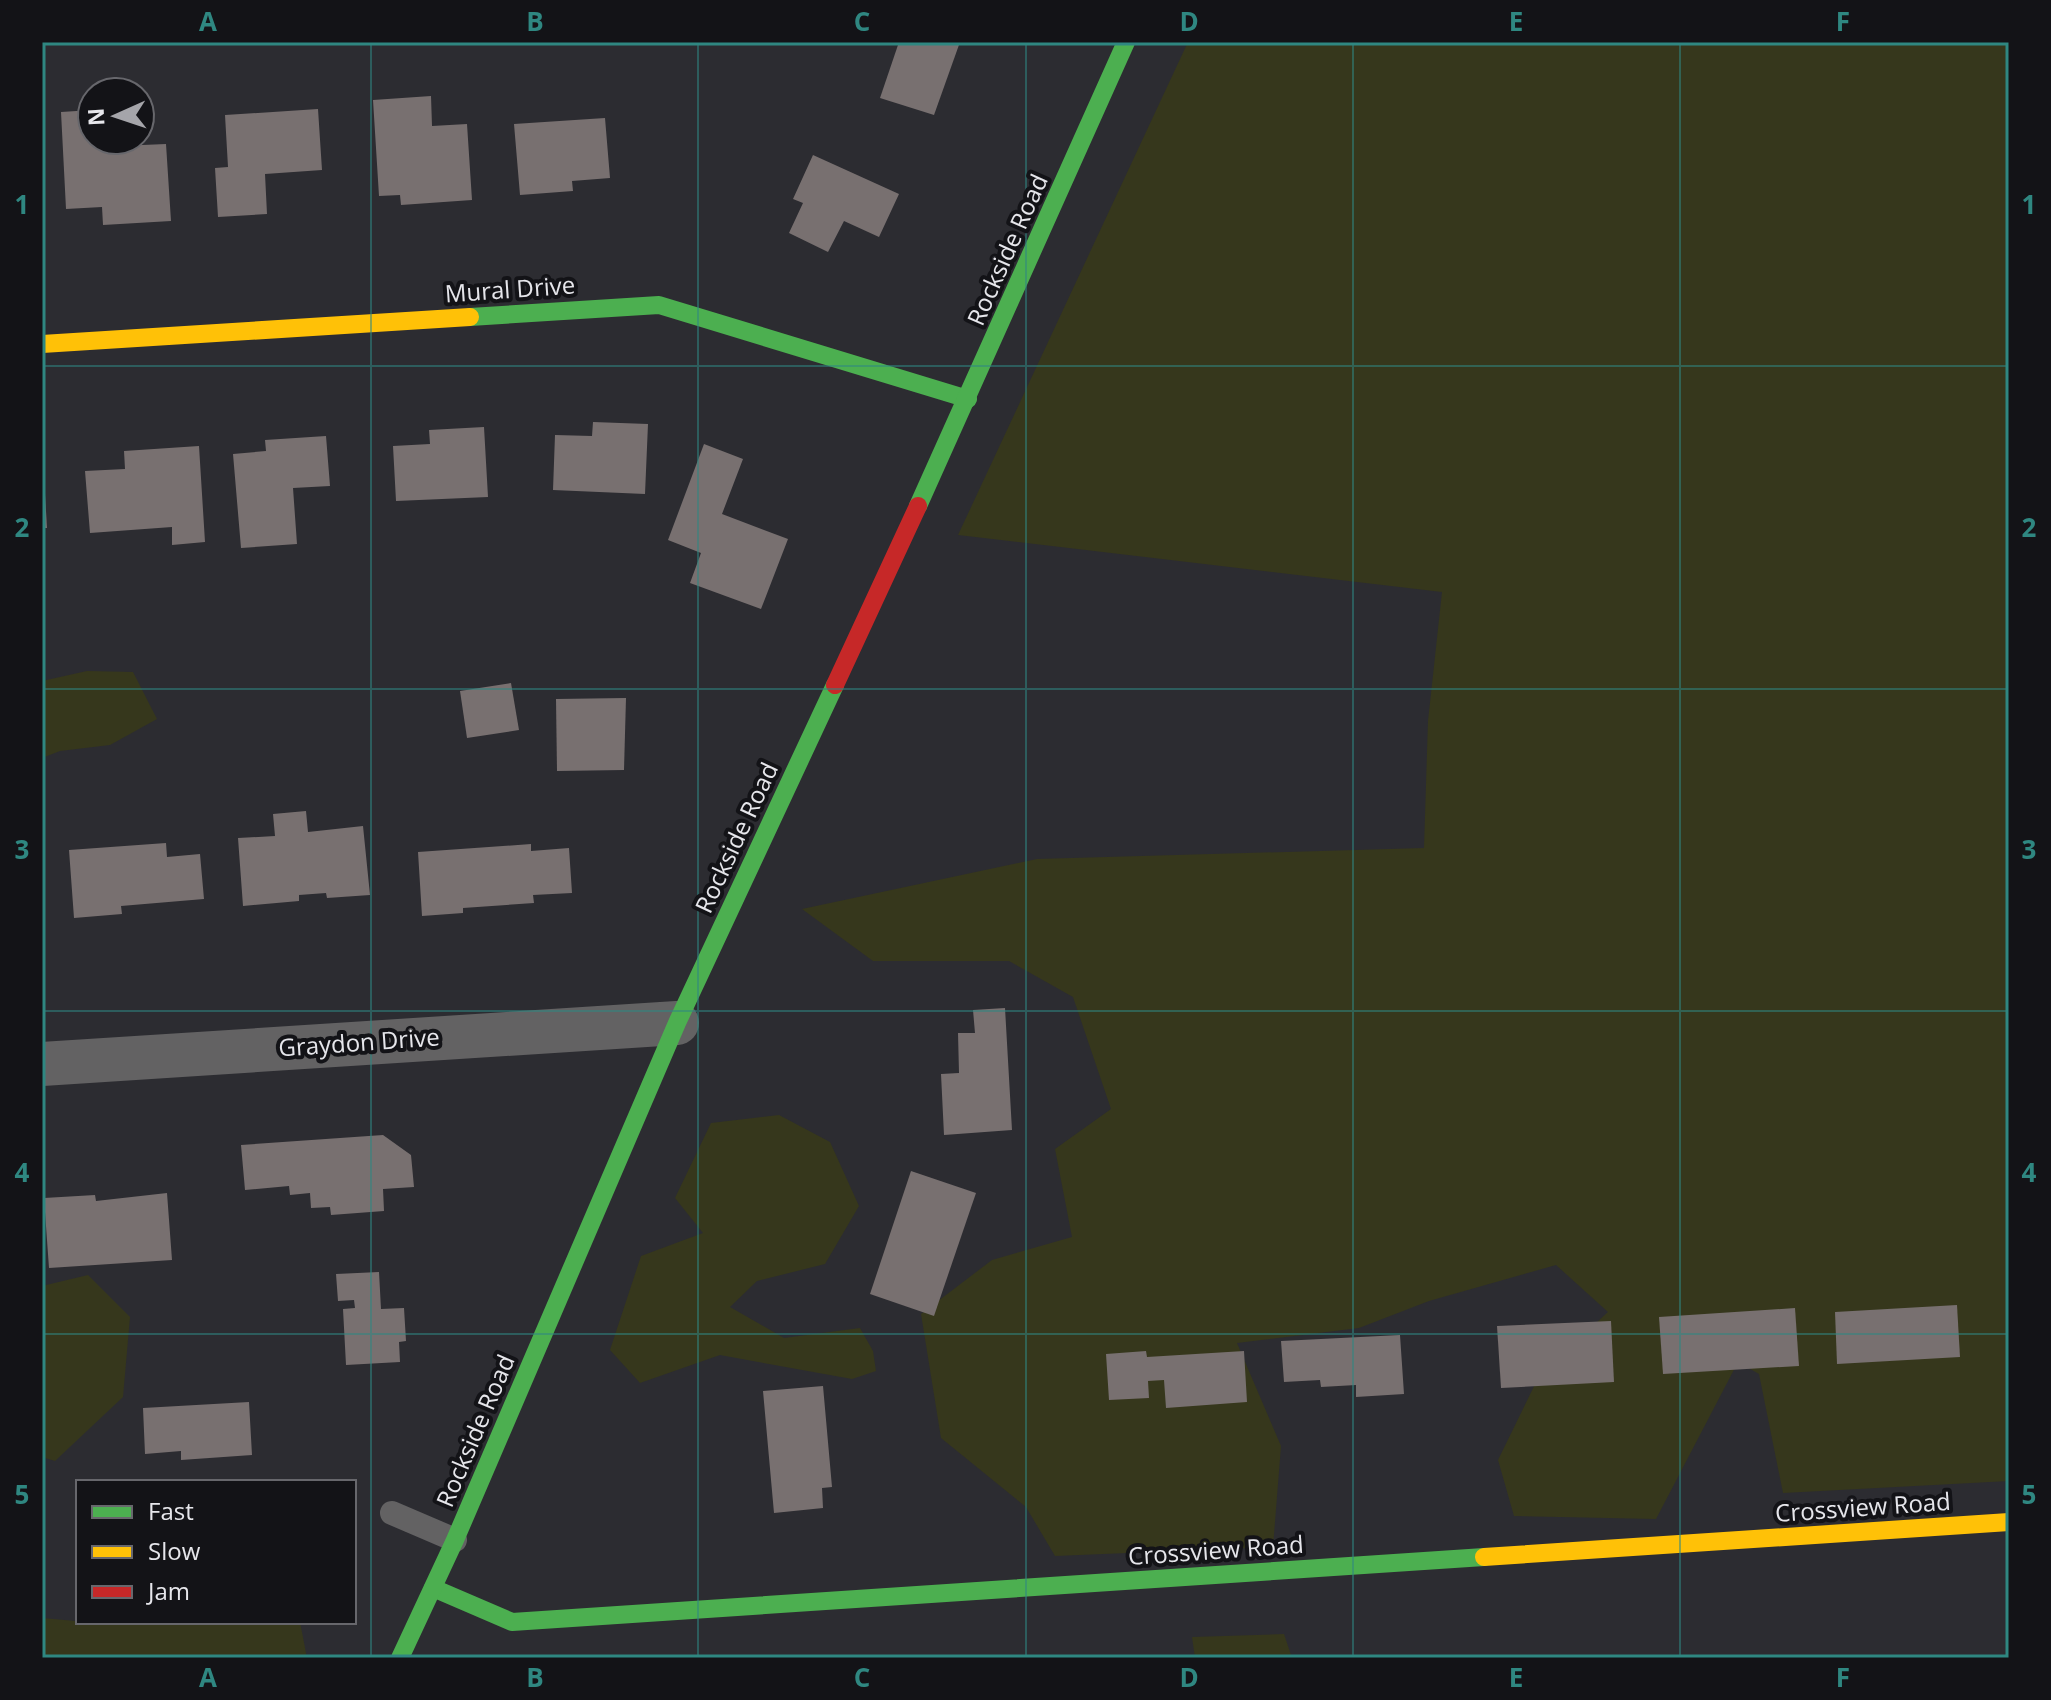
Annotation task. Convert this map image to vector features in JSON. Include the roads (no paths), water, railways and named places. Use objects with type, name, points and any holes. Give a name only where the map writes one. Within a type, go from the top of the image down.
[{"type":"street","name":"Rockside Road","points":[[400,1658],[455,1540],[677,1023],[968,399],[1126,42]]},
{"type":"street","name":"Mural Drive","points":[[42,344],[659,305],[968,399]]},
{"type":"street","name":"Graydon Drive","points":[[42,1064],[677,1023]]},
{"type":"street","name":"Crossview Road","points":[[433,1588],[512,1622],[2009,1522]]},
{"type":"lane","points":[[392,1513],[455,1540]]}]
